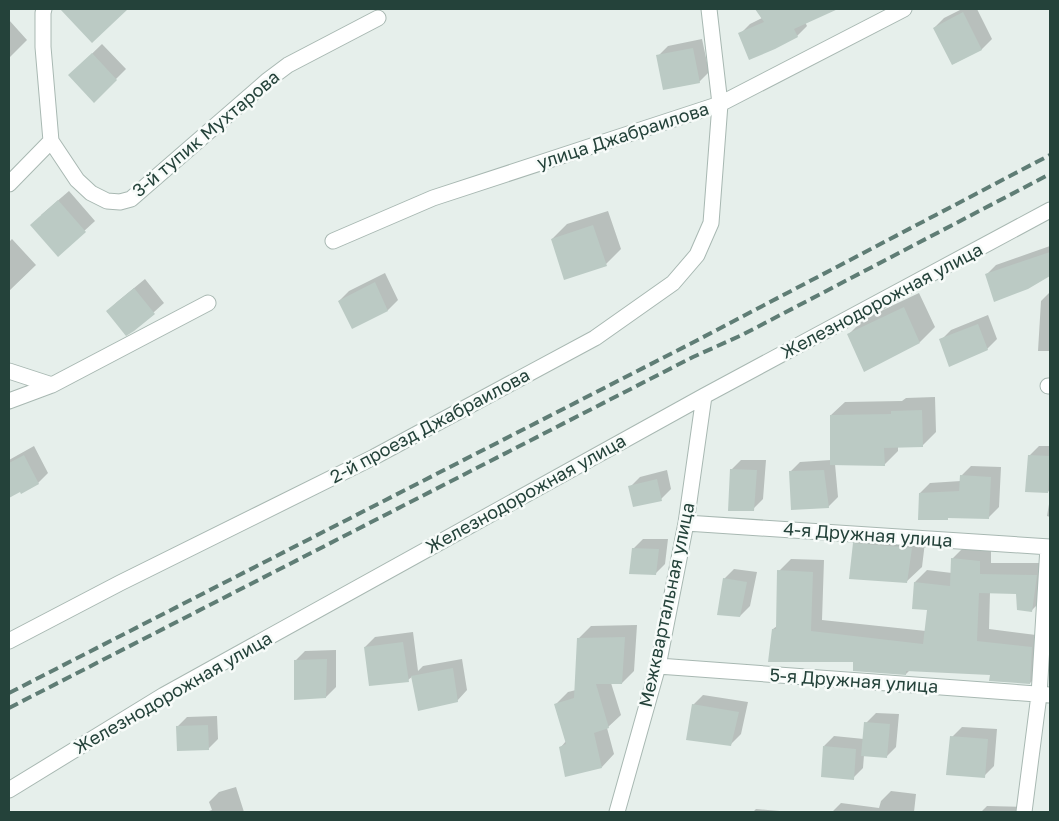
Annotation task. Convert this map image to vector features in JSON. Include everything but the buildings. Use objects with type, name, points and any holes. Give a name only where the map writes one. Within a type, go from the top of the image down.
[{"type":"street","name":"2-й проезд Джабраилова","points":[[9,641],[120,583],[374,457],[595,338],[674,283],[698,255],[711,223],[720,104],[709,9]]},
{"type":"street","name":"улица Джабраилова","points":[[333,241],[433,198],[720,104],[904,9]]},
{"type":"street","points":[[9,184],[51,141],[43,47],[42,10]]},
{"type":"street","name":"3-й тупик Мухтарова","points":[[51,141],[76,180],[91,193],[107,201],[120,202],[131,199],[268,80],[311,53],[378,18]]},
{"type":"street","name":"Железнодорожная улица","points":[[9,790],[164,695],[704,396],[1050,210]]},
{"type":"street","points":[[9,401],[52,386],[208,302]]},
{"type":"street","points":[[9,370],[52,386]]},
{"type":"street","name":"Межквартальная улица","points":[[617,812],[658,666],[686,523],[704,396]]},
{"type":"street","name":"4-я Дружная улица","points":[[686,523],[1049,547]]},
{"type":"street","points":[[1024,812],[1045,695],[1049,547]]},
{"type":"street","name":"5-я Дружная улица","points":[[658,666],[1045,695]]},
{"type":"railway","points":[[9,693],[690,344],[1050,155]]},
{"type":"railway","points":[[9,708],[693,357],[742,335],[1050,174]]}]
